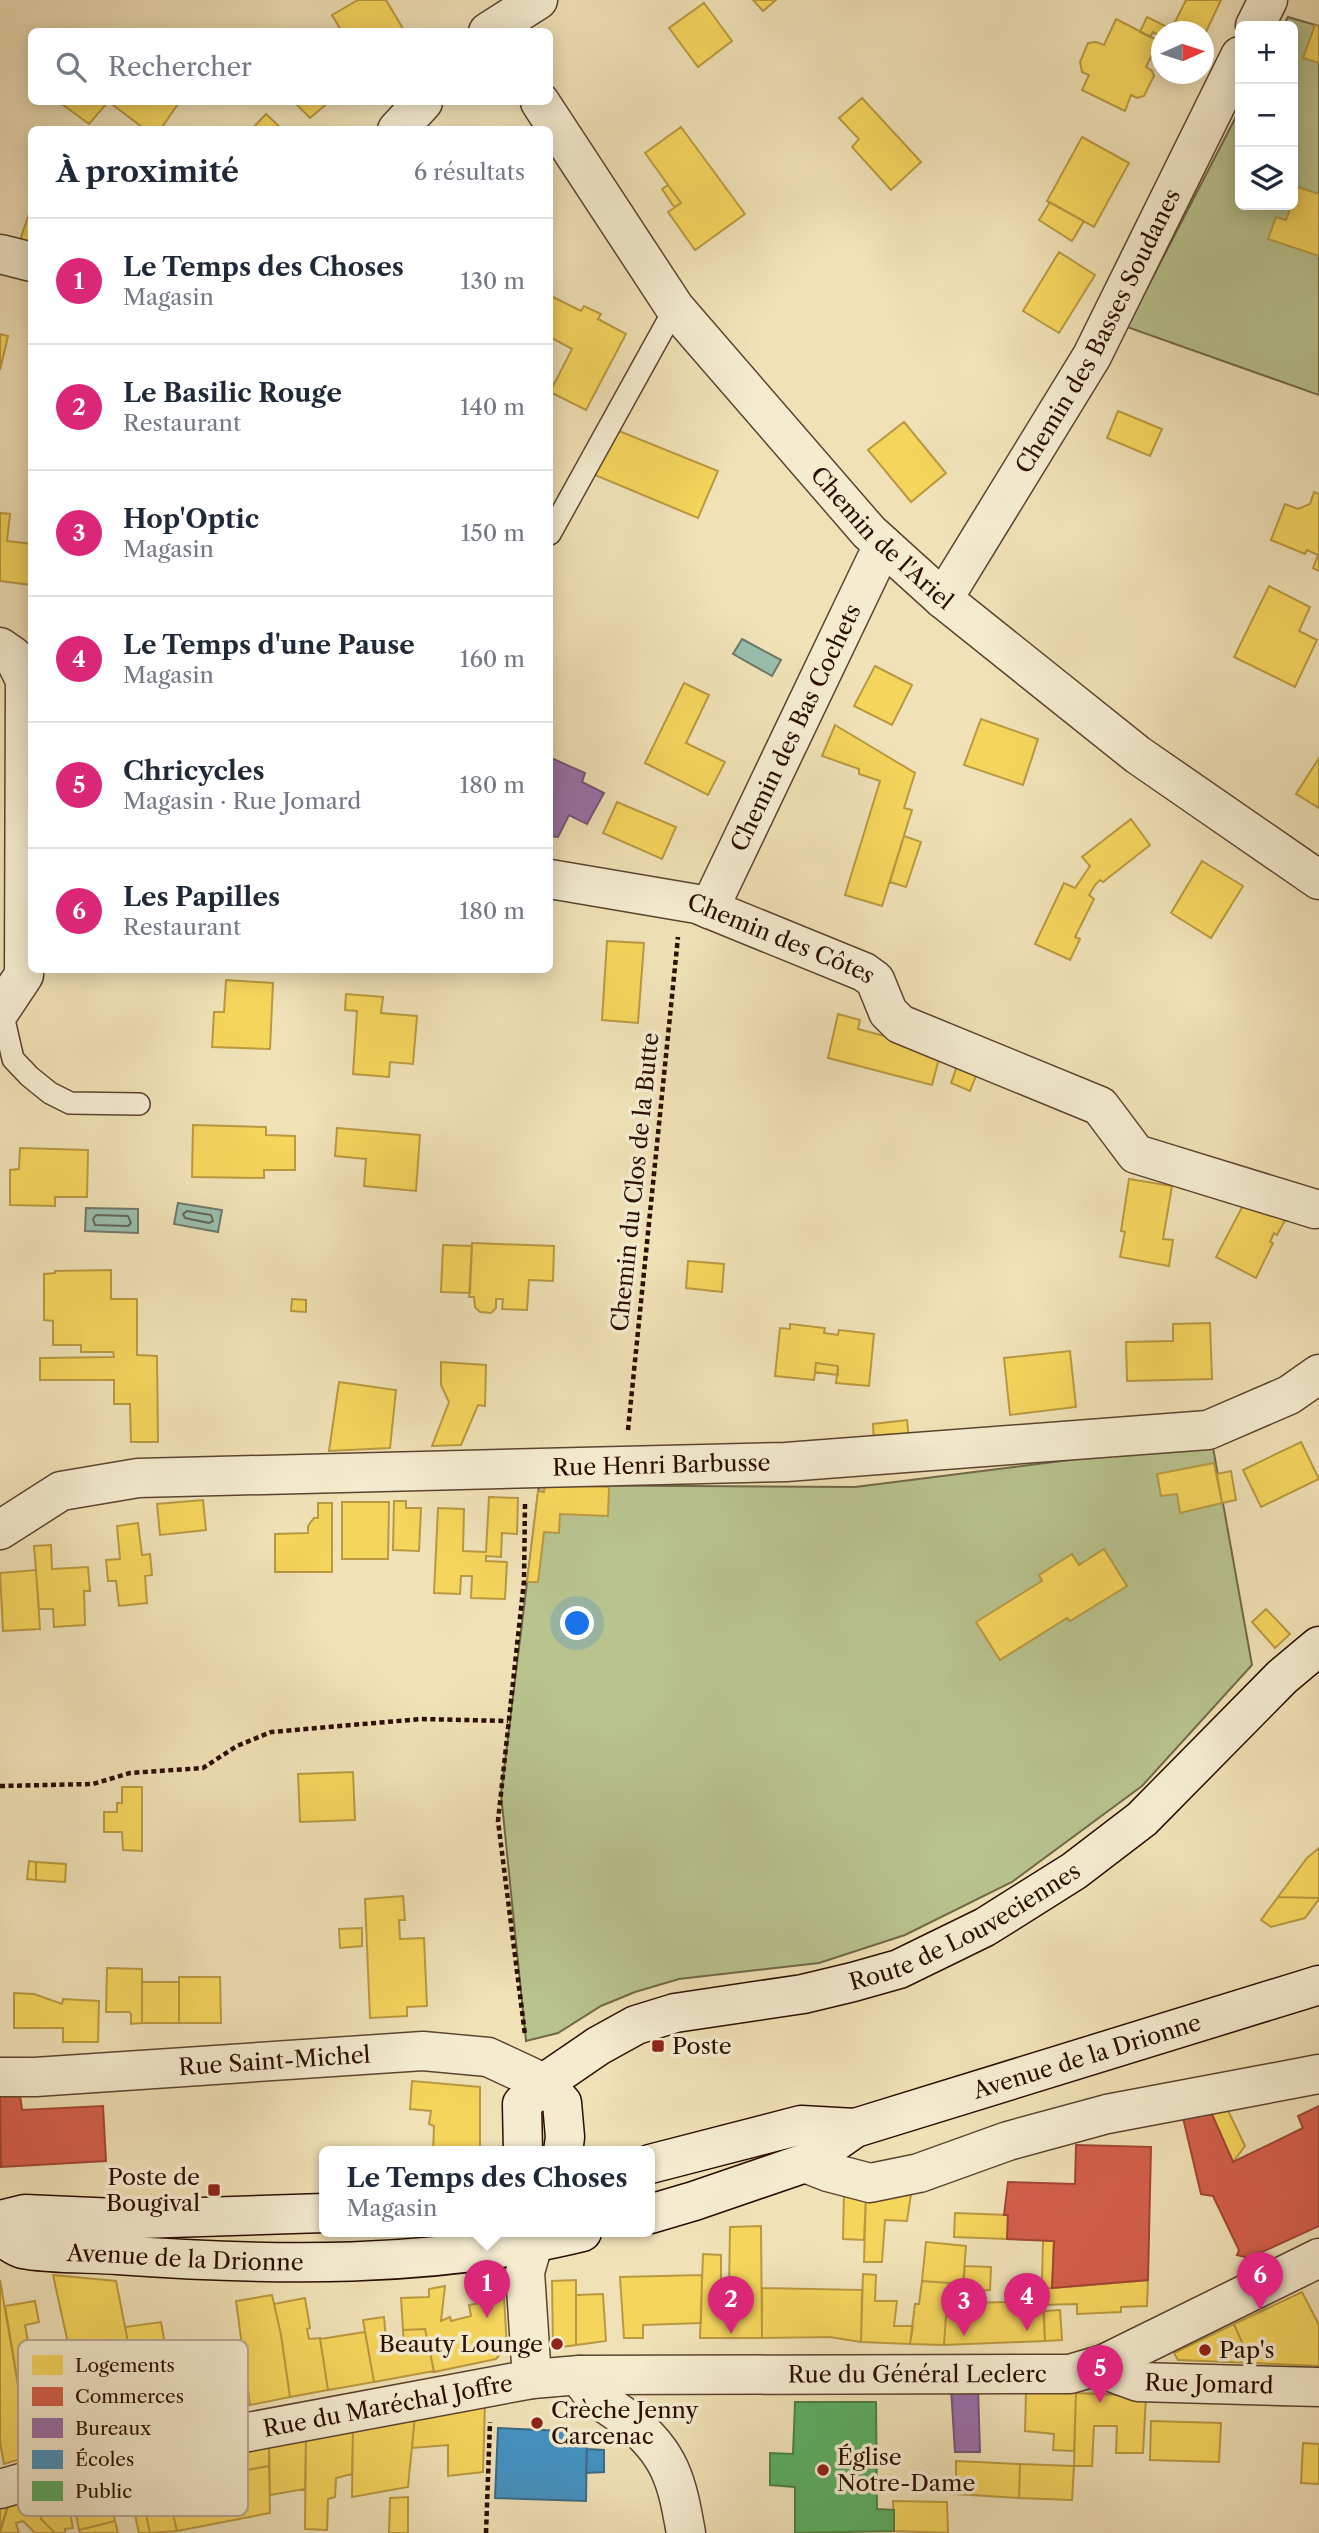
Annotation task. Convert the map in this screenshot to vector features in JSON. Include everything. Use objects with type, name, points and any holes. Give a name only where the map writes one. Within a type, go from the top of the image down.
[{"type":"street","points":[[487,23],[538,0]]},
{"type":"street","points":[[1258,21],[1268,0]]},
{"type":"street","name":"Chemin des Basses Soudanes","points":[[943,599],[1092,355],[1235,66]]},
{"type":"street","points":[[401,126],[420,105]]},
{"type":"street","name":"Chemin de l'Ariel","points":[[542,105],[675,308],[869,532],[943,599],[1138,755],[1319,880]]},
{"type":"street","points":[[0,254],[28,261]]},
{"type":"street","name":"Chemin des Bas Cochets","points":[[698,906],[883,545]]},
{"type":"street","points":[[0,647],[13,656],[25,680],[28,802]]},
{"type":"street","points":[[1,1011],[24,975],[28,869]]},
{"type":"street","name":"Chemin des Côtes","points":[[553,880],[698,906],[864,972],[875,981],[888,1012],[900,1024],[1100,1106],[1136,1154],[1315,1209]]},
{"type":"street","name":"Rue Henri Barbusse","points":[[0,1530],[61,1491],[138,1478],[786,1462],[1208,1430],[1289,1395],[1319,1374]]},
{"type":"street","name":"Route de Louveciennes","points":[[523,2146],[522,2104],[544,2083],[598,2046],[636,2025],[675,2013],[803,1994],[900,1969],[985,1927],[1074,1871],[1142,1819],[1282,1677],[1319,1646]]},
{"type":"street","name":"Avenue de la Drionne","points":[[655,2213],[694,2202],[805,2163],[855,2128],[1319,1985]]},
{"type":"street","name":"Rue Saint-Michel","points":[[0,2077],[423,2051],[488,2057],[544,2083]]},
{"type":"street","points":[[805,2163],[870,2183],[919,2173],[1008,2141],[1107,2113],[1319,2074]]},
{"type":"street","points":[[544,2083],[562,2103],[564,2146]]},
{"type":"street","name":"Avenue de la Drionne","points":[[655,2163],[801,2125],[855,2128]]},
{"type":"street","name":"Avenue de la Drionne","points":[[0,2220],[25,2214],[139,2219],[319,2213]]},
{"type":"street","name":"Avenue de la Drionne","points":[[0,2236],[21,2248],[153,2258],[279,2262],[463,2255],[535,2238]]},
{"type":"street","points":[[532,2379],[525,2272],[535,2238]]},
{"type":"street","name":"Rue du Général Leclerc","points":[[532,2379],[580,2375],[1070,2374],[1104,2364],[1319,2258]]},
{"type":"street","name":"Rue Jomard","points":[[1104,2364],[1116,2374],[1139,2382],[1319,2387]]},
{"type":"street","points":[[580,2375],[586,2389],[629,2421],[652,2442],[669,2464],[678,2491],[685,2533]]},
{"type":"street","name":"Rue du Maréchal Joffre","points":[[248,2432],[532,2379]]},
{"type":"street","name":"Rue du Maréchal Joffre","points":[[0,2489],[18,2484]]},
{"type":"lane","points":[[553,529],[675,308]]},
{"type":"lane","points":[[1,1011],[13,1059],[50,1093],[70,1103],[139,1104]]},
{"type":"path","name":"Chemin du Clos de la Butte","points":[[624,1466],[653,1194],[665,1044],[679,928],[698,906]]},
{"type":"path","points":[[524,1468],[524,1581],[498,1821],[526,2041]]},
{"type":"path","points":[[0,1786],[93,1784],[130,1773],[203,1768],[237,1746],[271,1732],[421,1719],[508,1721]]},
{"type":"path","points":[[486,2533],[491,2386]]},
{"type":"green space","points":[[1288,17],[1319,26],[1319,395],[1127,327],[1235,119],[1235,210],[1298,210],[1298,21],[1286,21]]},
{"type":"green space","points":[[1212,1442],[1252,1665],[1142,1786],[1012,1882],[905,1935],[819,1963],[679,1979],[635,1992],[601,2006],[558,2033],[526,2041],[501,1794],[539,1485],[855,1487]]},
{"type":"water","points":[[742,639],[781,660],[772,676],[733,654]]},
{"type":"water","points":[[178,1203],[222,1210],[218,1232],[174,1224]]},
{"type":"water","points":[[86,1208],[138,1209],[138,1233],[85,1231]]},
{"type":"building: Logements","points":[[358,0],[386,0],[403,28],[340,28],[332,15]]},
{"type":"building: Logements","points":[[753,0],[776,0],[763,11]]},
{"type":"building: Logements","points":[[1186,0],[1221,0],[1211,21],[1176,21]]},
{"type":"building: Logements","points":[[704,3],[732,41],[698,67],[669,28]]},
{"type":"building: Logements","points":[[1147,17],[1155,21],[1151,21],[1150,37],[1140,32]]},
{"type":"building: Logements","points":[[1116,19],[1151,37],[1151,57],[1146,67],[1151,70],[1151,82],[1144,96],[1137,98],[1131,95],[1125,111],[1082,90],[1089,75],[1082,72],[1080,62],[1088,43],[1104,45]]},
{"type":"building: Logements","points":[[1315,25],[1319,26],[1319,63],[1303,58]]},
{"type":"building: Logements","points":[[862,98],[921,162],[891,190],[852,147],[859,139],[839,118]]},
{"type":"building: Logements","points":[[63,105],[105,105],[89,124]]},
{"type":"building: Logements","points":[[113,105],[177,105],[163,126],[141,126]]},
{"type":"building: Logements","points":[[297,105],[325,105],[310,118]]},
{"type":"building: Logements","points":[[266,114],[279,126],[255,126]]},
{"type":"building: Logements","points":[[681,127],[745,214],[695,250],[668,212],[681,203],[645,153]]},
{"type":"building: Logements","points":[[1082,137],[1129,163],[1094,227],[1047,201]]},
{"type":"building: Logements","points":[[668,185],[681,203],[674,207],[662,189]]},
{"type":"building: Logements","points":[[1298,187],[1319,194],[1319,256],[1268,239],[1276,217],[1286,220],[1290,210],[1298,210]]},
{"type":"building: Logements","points":[[1050,202],[1084,221],[1072,241],[1039,220]]},
{"type":"building: Logements","points":[[28,217],[28,248],[18,246]]},
{"type":"building: Logements","points":[[1059,252],[1095,275],[1059,333],[1023,311]]},
{"type":"building: Logements","points":[[553,297],[581,311],[584,306],[601,314],[598,319],[626,334],[586,410],[553,394],[553,386],[572,349],[553,339]]},
{"type":"building: Logements","points":[[0,334],[8,336],[0,370]]},
{"type":"building: Logements","points":[[1118,411],[1162,429],[1150,456],[1107,438]]},
{"type":"building: Logements","points":[[904,422],[946,473],[911,502],[868,450]]},
{"type":"building: Logements","points":[[614,429],[718,471],[698,518],[595,475]]},
{"type":"building: Logements","points":[[1314,492],[1319,494],[1319,571],[1313,568],[1318,555],[1307,550],[1305,554],[1271,540],[1285,504],[1298,509],[1310,504]]},
{"type":"building: Logements","points":[[0,513],[10,514],[7,541],[28,544],[28,584],[0,581]]},
{"type":"building: Logements","points":[[1269,586],[1310,607],[1299,631],[1317,640],[1295,687],[1234,657]]},
{"type":"building: Logements","points":[[875,666],[912,685],[892,725],[854,706]]},
{"type":"building: Logements","points":[[684,683],[709,695],[686,743],[725,762],[708,795],[645,763]]},
{"type":"building: Logements","points":[[981,719],[1038,739],[1023,785],[964,765]]},
{"type":"building: Logements","points":[[835,725],[915,773],[904,808],[912,810],[882,906],[845,895],[880,781],[859,774],[859,769],[822,756]]},
{"type":"building: Logements","points":[[1319,758],[1319,808],[1296,794]]},
{"type":"building: Logements","points":[[617,802],[676,827],[662,859],[603,833]]},
{"type":"building: Logements","points":[[1131,819],[1150,845],[1103,882],[1100,880],[1095,885],[1089,895],[1094,899],[1075,937],[1080,939],[1070,960],[1035,944],[1064,883],[1075,888],[1090,866],[1082,857]]},
{"type":"building: Logements","points":[[904,836],[921,842],[906,887],[890,882]]},
{"type":"building: Logements","points":[[1202,861],[1243,886],[1211,938],[1171,913]]},
{"type":"building: Logements","points":[[607,941],[644,943],[638,1023],[602,1020]]},
{"type":"building: Logements","points":[[226,980],[273,983],[270,1049],[212,1047],[214,1012],[224,1012]]},
{"type":"building: Logements","points":[[346,994],[383,997],[381,1013],[417,1016],[413,1064],[390,1062],[389,1077],[353,1074],[357,1011],[345,1010]]},
{"type":"building: Logements","points":[[838,1014],[860,1020],[858,1029],[941,1051],[932,1085],[828,1058]]},
{"type":"building: Logements","points":[[959,1061],[979,1068],[970,1091],[951,1083]]},
{"type":"building: Logements","points":[[193,1125],[266,1127],[266,1135],[295,1136],[295,1170],[264,1170],[264,1178],[192,1177]]},
{"type":"building: Logements","points":[[337,1128],[420,1135],[416,1191],[364,1186],[366,1159],[335,1156]]},
{"type":"building: Logements","points":[[20,1148],[88,1150],[87,1197],[55,1197],[55,1206],[10,1205],[10,1170],[19,1169]]},
{"type":"building: Logements","points":[[1129,1179],[1172,1186],[1163,1239],[1173,1240],[1169,1266],[1120,1257],[1125,1232],[1121,1231]]},
{"type":"building: Logements","points":[[1249,1194],[1288,1215],[1277,1235],[1274,1233],[1270,1242],[1273,1243],[1256,1278],[1216,1257]]},
{"type":"building: Logements","points":[[472,1243],[554,1246],[553,1281],[529,1280],[527,1310],[502,1309],[503,1299],[496,1299],[496,1308],[491,1313],[480,1312],[475,1307],[474,1297],[469,1297]]},
{"type":"building: Logements","points":[[443,1245],[472,1246],[470,1293],[441,1292]]},
{"type":"building: Logements","points":[[688,1261],[724,1264],[722,1292],[686,1288]]},
{"type":"building: Logements","points":[[111,1270],[111,1299],[137,1299],[137,1355],[157,1356],[158,1442],[131,1442],[130,1404],[114,1404],[114,1380],[40,1380],[40,1358],[114,1357],[113,1352],[81,1352],[81,1345],[53,1345],[53,1321],[44,1320],[44,1274],[55,1271]]},
{"type":"building: Logements","points":[[292,1299],[306,1300],[306,1312],[291,1311]]},
{"type":"building: Logements","points":[[1210,1323],[1212,1379],[1127,1381],[1126,1342],[1173,1341],[1173,1324]]},
{"type":"building: Logements","points":[[790,1324],[825,1328],[824,1333],[838,1335],[839,1330],[874,1334],[869,1386],[836,1383],[838,1366],[816,1363],[814,1380],[775,1376],[780,1328],[790,1329]]},
{"type":"building: Logements","points":[[1070,1351],[1076,1407],[1010,1415],[1004,1358]]},
{"type":"building: Logements","points":[[441,1362],[486,1365],[485,1406],[478,1405],[461,1445],[432,1446],[449,1402],[441,1385]]},
{"type":"building: Logements","points":[[816,1363],[838,1366],[838,1375],[815,1372]]},
{"type":"building: Logements","points":[[339,1382],[396,1390],[390,1448],[329,1451]]},
{"type":"building: Logements","points":[[907,1420],[909,1440],[874,1443],[873,1424]]},
{"type":"building: Logements","points":[[1301,1442],[1319,1479],[1261,1507],[1243,1470]]},
{"type":"building: Logements","points":[[1214,1463],[1222,1503],[1180,1513],[1177,1494],[1161,1496],[1157,1474]]},
{"type":"building: Logements","points":[[1231,1471],[1236,1500],[1222,1503],[1217,1474]]},
{"type":"building: Logements","points":[[545,1485],[609,1487],[608,1516],[560,1514],[559,1533],[544,1532],[538,1582],[527,1582],[538,1491],[544,1492]]},
{"type":"building: Logements","points":[[489,1497],[518,1498],[517,1534],[502,1533],[501,1557],[486,1556],[486,1561],[507,1562],[505,1599],[471,1598],[472,1576],[461,1576],[460,1594],[434,1593],[438,1508],[464,1509],[463,1551],[486,1552]]},
{"type":"building: Logements","points":[[203,1500],[206,1530],[160,1535],[157,1504]]},
{"type":"building: Logements","points":[[394,1501],[406,1501],[406,1508],[421,1508],[419,1551],[393,1550]]},
{"type":"building: Logements","points":[[342,1502],[389,1502],[388,1559],[342,1559]]},
{"type":"building: Logements","points":[[318,1503],[332,1503],[332,1572],[275,1572],[275,1534],[308,1533],[308,1526],[314,1518],[318,1518]]},
{"type":"building: Logements","points":[[138,1523],[142,1555],[150,1554],[152,1575],[145,1576],[147,1603],[119,1606],[116,1581],[108,1581],[106,1560],[120,1559],[117,1526]]},
{"type":"building: Logements","points":[[51,1545],[52,1569],[88,1567],[90,1591],[84,1591],[85,1625],[54,1627],[53,1609],[39,1609],[34,1546]]},
{"type":"building: Logements","points":[[1104,1549],[1127,1586],[1070,1621],[1067,1618],[1000,1660],[976,1622],[1042,1581],[1039,1575],[1072,1554],[1079,1565]]},
{"type":"building: Logements","points":[[36,1570],[40,1629],[3,1631],[0,1573]]},
{"type":"building: Logements","points":[[1266,1609],[1290,1634],[1275,1648],[1252,1622]]},
{"type":"building: Logements","points":[[353,1772],[355,1820],[300,1822],[298,1774]]},
{"type":"building: Logements","points":[[122,1787],[142,1787],[142,1851],[123,1850],[122,1832],[104,1832],[104,1812],[117,1812],[117,1803],[122,1803]]},
{"type":"building: Logements","points":[[1319,1848],[1319,1898],[1278,1897],[1307,1858]]},
{"type":"building: Logements","points":[[29,1861],[36,1862],[36,1880],[27,1879]]},
{"type":"building: Logements","points":[[36,1862],[66,1864],[65,1882],[36,1880]]},
{"type":"building: Logements","points":[[403,1896],[405,1920],[399,1920],[400,1939],[424,1938],[427,2006],[407,2007],[407,2016],[370,2018],[365,1899]]},
{"type":"building: Logements","points":[[1278,1897],[1319,1899],[1305,1918],[1271,1927],[1261,1920]]},
{"type":"building: Logements","points":[[362,1928],[362,1946],[340,1948],[339,1929]]},
{"type":"building: Logements","points":[[107,1968],[142,1969],[142,2023],[131,2024],[129,2012],[106,2012]]},
{"type":"building: Logements","points":[[179,1977],[220,1977],[221,2023],[179,2023]]},
{"type":"building: Logements","points":[[142,1982],[179,1982],[179,2023],[142,2023]]},
{"type":"building: Logements","points":[[14,1993],[34,1994],[62,2004],[63,1999],[99,2001],[98,2042],[63,2042],[63,2028],[14,2028]]},
{"type":"building: Logements","points":[[412,2081],[480,2087],[480,2146],[433,2146],[434,2126],[429,2124],[431,2111],[410,2109]]},
{"type":"building: Logements","points":[[1223,2100],[1245,2146],[1233,2162],[1211,2112]]},
{"type":"building: Logements","points":[[844,2193],[866,2194],[864,2240],[843,2239]]},
{"type":"building: Logements","points":[[866,2194],[911,2194],[907,2221],[885,2220],[882,2262],[864,2262]]},
{"type":"building: Logements","points":[[955,2213],[1008,2215],[1007,2239],[954,2237]]},
{"type":"building: Logements","points":[[761,2226],[762,2338],[700,2338],[703,2254],[721,2255],[721,2288],[729,2288],[730,2227]]},
{"type":"building: Logements","points":[[1043,2241],[1054,2241],[1052,2288],[1042,2289],[1045,2341],[944,2345],[946,2316],[960,2317],[965,2266],[991,2267],[990,2290],[972,2291],[970,2303],[1008,2302],[1009,2288],[1018,2288],[1019,2281],[1042,2281]]},
{"type":"building: Logements","points":[[926,2242],[966,2246],[963,2284],[922,2281]]},
{"type":"building: Logements","points":[[863,2274],[876,2275],[875,2301],[897,2301],[894,2326],[913,2326],[910,2344],[861,2342]]},
{"type":"building: Logements","points":[[53,2275],[116,2281],[128,2340],[67,2340]]},
{"type":"building: Logements","points":[[702,2275],[701,2323],[643,2325],[643,2338],[624,2338],[620,2277]]},
{"type":"building: Logements","points":[[0,2280],[18,2386],[18,2460],[4,2464],[0,2442]]},
{"type":"building: Logements","points":[[576,2280],[576,2345],[553,2348],[552,2281]]},
{"type":"building: Logements","points":[[1148,2280],[1147,2306],[1121,2307],[1121,2312],[1077,2314],[1077,2304],[1043,2305],[1042,2289]]},
{"type":"building: Logements","points":[[922,2281],[963,2284],[960,2317],[946,2316],[944,2345],[910,2344],[915,2304],[919,2304]]},
{"type":"building: Logements","points":[[445,2286],[441,2321],[450,2317],[451,2321],[471,2316],[469,2305],[504,2298],[507,2347],[496,2359],[434,2372],[425,2329],[403,2330],[401,2298],[429,2297],[429,2289]]},
{"type":"building: Logements","points":[[762,2288],[862,2290],[861,2342],[830,2337],[762,2338]]},
{"type":"building: Logements","points":[[1302,2292],[1319,2325],[1319,2366],[1251,2363],[1234,2324]]},
{"type":"building: Logements","points":[[603,2294],[606,2341],[576,2345],[576,2295]]},
{"type":"building: Logements","points":[[272,2295],[290,2397],[250,2405],[248,2340],[241,2340],[236,2301]]},
{"type":"building: Logements","points":[[305,2298],[309,2339],[320,2338],[328,2390],[290,2397],[274,2304]]},
{"type":"building: Logements","points":[[35,2301],[39,2322],[25,2325],[28,2340],[18,2340],[18,2384],[5,2306]]},
{"type":"building: Logements","points":[[1060,2310],[1062,2340],[1045,2341],[1044,2311]]},
{"type":"building: Logements","points":[[384,2317],[387,2352],[404,2349],[403,2330],[425,2329],[434,2371],[374,2382],[363,2320]]},
{"type":"building: Logements","points":[[161,2322],[164,2340],[128,2340],[125,2327]]},
{"type":"building: Logements","points":[[1234,2324],[1251,2363],[1178,2360],[1174,2353]]},
{"type":"building: Logements","points":[[365,2332],[374,2382],[328,2390],[320,2339]]},
{"type":"building: Logements","points":[[1026,2391],[1076,2393],[1074,2451],[1053,2450],[1054,2434],[1025,2431]]},
{"type":"building: Logements","points":[[1076,2393],[1146,2396],[1143,2453],[1116,2453],[1117,2426],[1094,2426],[1092,2466],[1074,2466]]},
{"type":"building: Logements","points":[[485,2402],[483,2472],[448,2476],[448,2445],[412,2448],[415,2415]]},
{"type":"building: Logements","points":[[415,2415],[408,2487],[352,2497],[353,2428]]},
{"type":"building: Logements","points":[[1151,2421],[1221,2423],[1219,2462],[1150,2460]]},
{"type":"building: Logements","points":[[353,2428],[352,2474],[336,2478],[335,2497],[328,2499],[327,2530],[305,2529],[306,2436]]},
{"type":"building: Logements","points":[[306,2436],[305,2489],[270,2495],[269,2444]]},
{"type":"building: Logements","points":[[1303,2443],[1319,2444],[1319,2484],[1301,2483]]},
{"type":"building: Logements","points":[[269,2444],[269,2466],[248,2470],[248,2448]]},
{"type":"building: Logements","points":[[956,2461],[1020,2464],[1019,2498],[956,2494]]},
{"type":"building: Logements","points":[[1020,2464],[1074,2466],[1072,2500],[1019,2498]]},
{"type":"building: Logements","points":[[269,2466],[270,2513],[177,2531],[173,2516],[248,2516],[248,2470]]},
{"type":"building: Logements","points":[[408,2497],[408,2533],[389,2533],[390,2498]]},
{"type":"building: Logements","points":[[893,2501],[947,2502],[948,2533],[894,2531]]},
{"type":"building: Logements","points":[[18,2503],[18,2516],[40,2516],[55,2533],[35,2533],[23,2521],[16,2523],[19,2533],[0,2533],[8,2506]]},
{"type":"building: Logements","points":[[8,2506],[0,2529],[0,2509]]},
{"type":"building: Logements","points":[[40,2516],[71,2516],[73,2528],[65,2529],[65,2533],[55,2533]]},
{"type":"building: Logements","points":[[76,2516],[114,2516],[115,2521],[79,2530]]},
{"type":"building: Logements","points":[[135,2516],[146,2516],[150,2533],[139,2533]]},
{"type":"building: Logements","points":[[146,2516],[173,2516],[177,2531],[150,2533]]},
{"type":"building: Logements","points":[[115,2521],[118,2533],[80,2533],[79,2530]]},
{"type":"building: Commerces","points":[[20,2094],[22,2110],[103,2106],[106,2161],[1,2167],[0,2096]]},
{"type":"building: Commerces","points":[[1319,2106],[1319,2226],[1249,2258],[1237,2255],[1239,2250],[1213,2196],[1201,2194],[1183,2118],[1211,2112],[1233,2162],[1303,2128],[1298,2116]]},
{"type":"building: Commerces","points":[[1076,2145],[1151,2147],[1148,2280],[1052,2288],[1054,2241],[1007,2239],[1008,2215],[1004,2215],[1008,2182],[1075,2184]]},
{"type":"building: Bureaux","points":[[553,759],[585,773],[582,782],[604,793],[587,824],[569,815],[558,837],[553,836]]},
{"type":"building: Bureaux","points":[[951,2388],[978,2389],[980,2452],[955,2452]]},
{"type":"building: Écoles","points":[[498,2428],[587,2432],[586,2501],[495,2498]]},
{"type":"building: Écoles","points":[[587,2449],[604,2450],[604,2472],[586,2473]]},
{"type":"building: Public","name":"Église Notre-Dame","points":[[795,2402],[876,2402],[877,2509],[894,2510],[894,2531],[795,2533],[795,2487],[770,2485],[770,2453],[793,2454]]},
{"type":"place","name":"Poste","points":[[658,2046]]},
{"type":"place","name":"Poste de Bougival","points":[[214,2190]]},
{"type":"place","name":"Les Papilles","points":[[1260,2310]]},
{"type":"place","name":"Le Temps des Choses","points":[[487,2318]]},
{"type":"place","name":"Le Temps d'une Pause","points":[[1027,2331]]},
{"type":"place","name":"Le Basilic Rouge","points":[[731,2334]]},
{"type":"place","name":"Hop'Optic","points":[[964,2336]]},
{"type":"place","name":"Beauty Lounge","points":[[557,2344]]},
{"type":"place","name":"Pap's","points":[[1205,2350]]},
{"type":"place","name":"Chricycles","points":[[1100,2403]]},
{"type":"place","name":"Crèche Jenny Carcenac","points":[[537,2423]]},
{"type":"place","name":"Église Notre-Dame","points":[[823,2470]]}]
